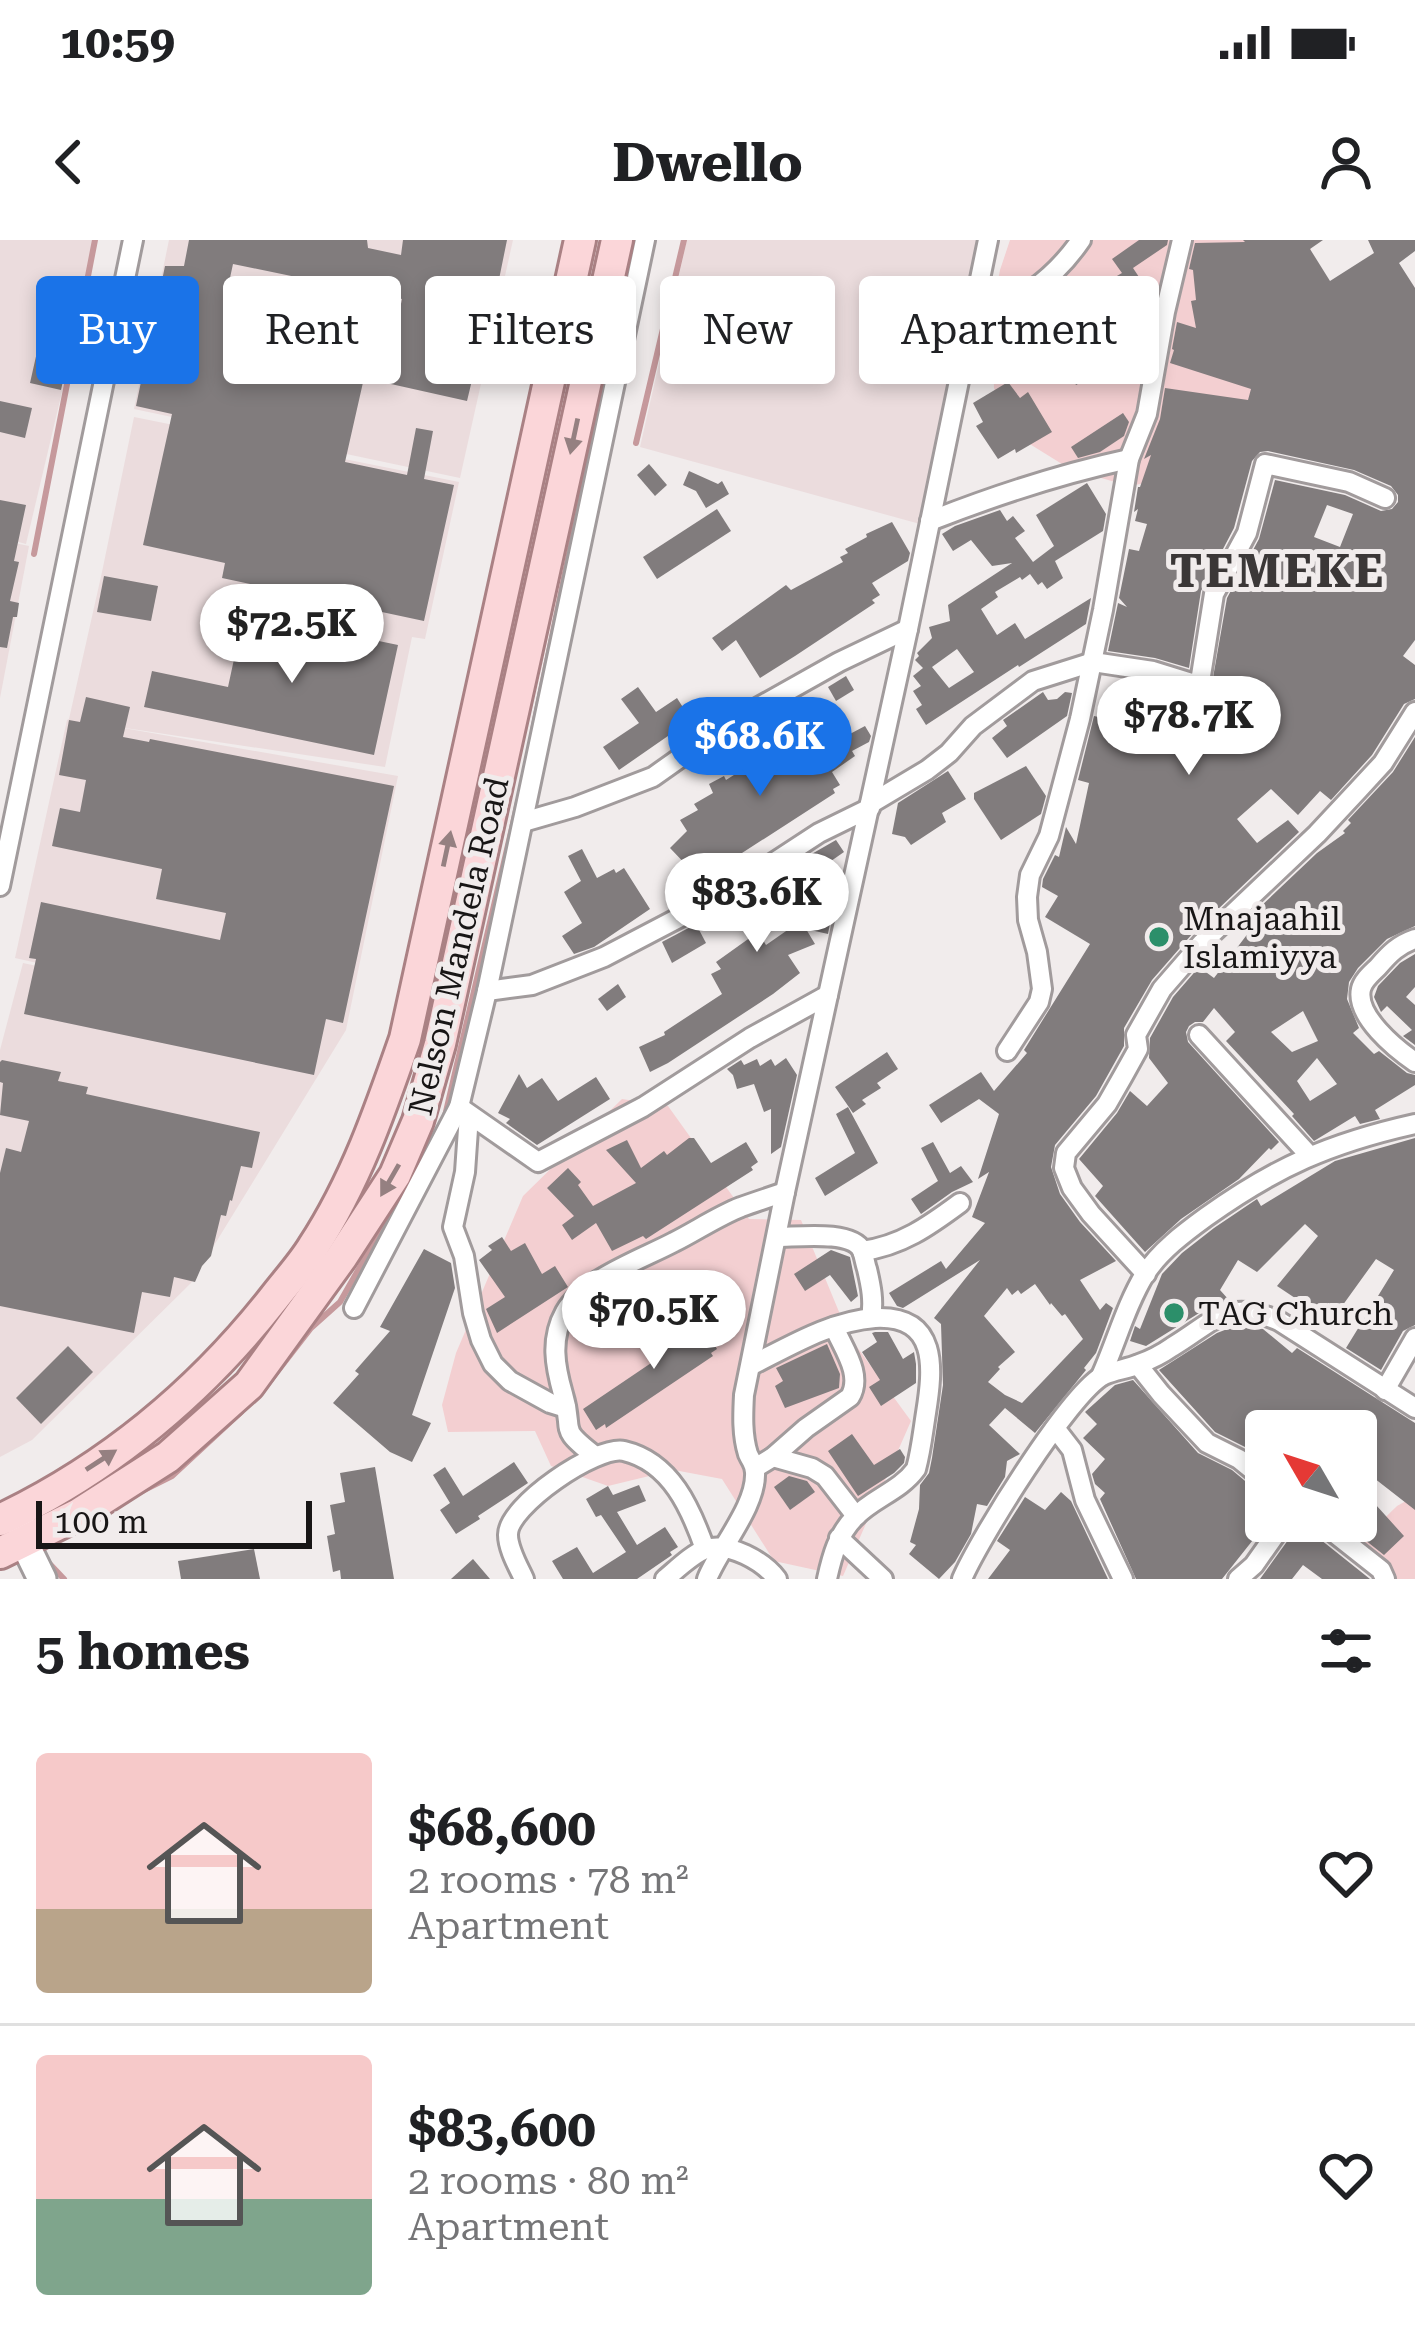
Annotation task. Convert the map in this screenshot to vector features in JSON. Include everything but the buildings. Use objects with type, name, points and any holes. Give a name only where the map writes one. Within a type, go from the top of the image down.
[{"type":"main road","name":"Nelson Mandela Road","points":[[10,1515],[106,1458],[184,1399],[246,1333],[312,1250],[374,1132],[405,1039],[580,240]]},
{"type":"main road","name":"Nelson Mandela Road","points":[[12,1548],[79,1514],[168,1457],[249,1385],[395,1175],[418,1121],[440,1044],[617,240]]},
{"type":"street","points":[[0,886],[133,240]]},
{"type":"street","points":[[566,1408],[510,1381],[494,1364],[481,1340],[464,1256],[453,1227],[465,1172],[464,1111],[645,240]]},
{"type":"street","points":[[980,276],[988,240]]},
{"type":"street","points":[[1052,276],[1081,240]]},
{"type":"street","points":[[1007,1051],[1039,1002],[1042,989],[1028,920],[1030,875],[1053,822],[1093,662],[1129,460],[1147,414],[1183,240]]},
{"type":"street","points":[[665,1579],[714,1549],[742,1515],[754,1481],[744,1395],[958,384]]},
{"type":"street","points":[[930,521],[1037,482],[1129,460]]},
{"type":"street","points":[[488,991],[532,985],[604,956],[732,890],[927,770],[973,726],[1033,681],[1093,662],[1200,682],[1214,594],[1247,533],[1265,464],[1349,482],[1385,498]]},
{"type":"street","points":[[524,822],[653,777],[725,726],[908,629]]},
{"type":"street","points":[[1146,1274],[1072,1188],[1064,1168],[1066,1153],[1123,1076],[1138,1049],[1136,1035],[1162,989],[1383,763],[1415,712]]},
{"type":"street","points":[[1410,1055],[1372,1025],[1361,990],[1400,944],[1415,939]]},
{"type":"street","points":[[464,1111],[538,1162],[643,1107],[827,995]]},
{"type":"street","points":[[1199,1035],[1309,1155]]},
{"type":"street","points":[[355,1308],[464,1111]]},
{"type":"street","points":[[962,1579],[1006,1500],[1055,1428],[1101,1376],[1146,1274],[1170,1246],[1243,1191],[1309,1155],[1415,1124]]},
{"type":"street","points":[[595,1456],[567,1430],[554,1347],[565,1312],[605,1277],[738,1208],[785,1192]]},
{"type":"street","points":[[862,1251],[889,1248],[960,1203]]},
{"type":"street","points":[[778,1238],[850,1239],[862,1251],[872,1318]]},
{"type":"street","points":[[1101,1376],[1138,1365],[1173,1347],[1222,1313],[1244,1310],[1279,1321],[1415,1408]]},
{"type":"street","points":[[752,1364],[834,1327],[872,1318],[910,1325],[921,1335],[932,1365],[916,1469],[856,1516],[839,1538],[827,1579]]},
{"type":"street","points":[[755,1468],[855,1390],[856,1376],[834,1327]]},
{"type":"street","points":[[1385,1390],[1415,1338]]},
{"type":"street","points":[[1138,1365],[1207,1442],[1245,1465]]},
{"type":"street","points":[[1055,1428],[1072,1450],[1085,1500],[1123,1579]]},
{"type":"street","points":[[524,1579],[508,1535],[514,1514],[595,1456],[612,1450],[648,1462],[678,1487],[714,1549],[753,1558],[778,1579]]},
{"type":"street","points":[[773,1457],[825,1476],[856,1516]]},
{"type":"street","points":[[10,1515],[12,1548],[42,1579]]},
{"type":"street","points":[[839,1538],[883,1579]]},
{"type":"street","points":[[1238,1579],[1270,1542]]},
{"type":"street","points":[[1346,1542],[1381,1570],[1385,1579]]},
{"type":"street","points":[[706,1579],[714,1549]]},
{"type":"shaded area","points":[[0,240],[98,240],[89,276],[36,276],[36,384],[64,384],[26,544],[0,537]]},
{"type":"shaded area","points":[[169,240],[513,240],[505,276],[425,276],[425,384],[481,384],[460,478],[134,409],[139,384],[199,384],[199,276],[162,276]]},
{"type":"shaded area","points":[[687,240],[979,240],[972,276],[859,276],[859,384],[949,384],[920,524],[640,447],[660,359],[660,384],[835,384],[835,276],[679,276]]},
{"type":"shaded area","points":[[1010,240],[1310,240],[1313,284],[1273,385],[1169,479],[1129,486],[1070,469],[1015,435],[994,384],[1159,384],[1159,276],[999,276]]},
{"type":"shaded area","points":[[134,417],[459,482],[425,639],[412,637],[385,767],[112,726],[398,776],[346,1030],[191,1283],[32,1440],[0,1457],[0,1050],[23,963],[309,1024],[15,958]]},
{"type":"shaded area","points":[[0,540],[29,546],[0,698]]},
{"type":"shaded area","points":[[622,1099],[668,1106],[749,1219],[801,1220],[849,1336],[911,1421],[843,1576],[774,1561],[722,1479],[674,1470],[608,1486],[551,1466],[535,1431],[448,1432],[442,1405],[456,1353],[523,1196]]},
{"type":"shaded area","points":[[1415,1496],[1415,1579],[1381,1579],[1356,1546],[1377,1542],[1377,1526]]},
{"type":"waterway","points":[[34,554],[95,240]]},
{"type":"waterway","points":[[533,730],[633,240]]},
{"type":"waterway","points":[[636,443],[684,240]]},
{"type":"waterway","points":[[445,1116],[518,802]]},
{"type":"waterway","points":[[260,1394],[311,1328],[340,1302],[430,1144]]},
{"type":"waterway","points":[[140,1492],[172,1476],[241,1412]]},
{"type":"waterway","points":[[46,1560],[64,1579]]},
{"type":"place","name":"Mnajaahil Islamiyya","points":[[1159,937]]},
{"type":"place","name":"TAG Church","points":[[1174,1313]]},
{"type":"district","name":"TEMEKE","points":[[1278,571]]}]
